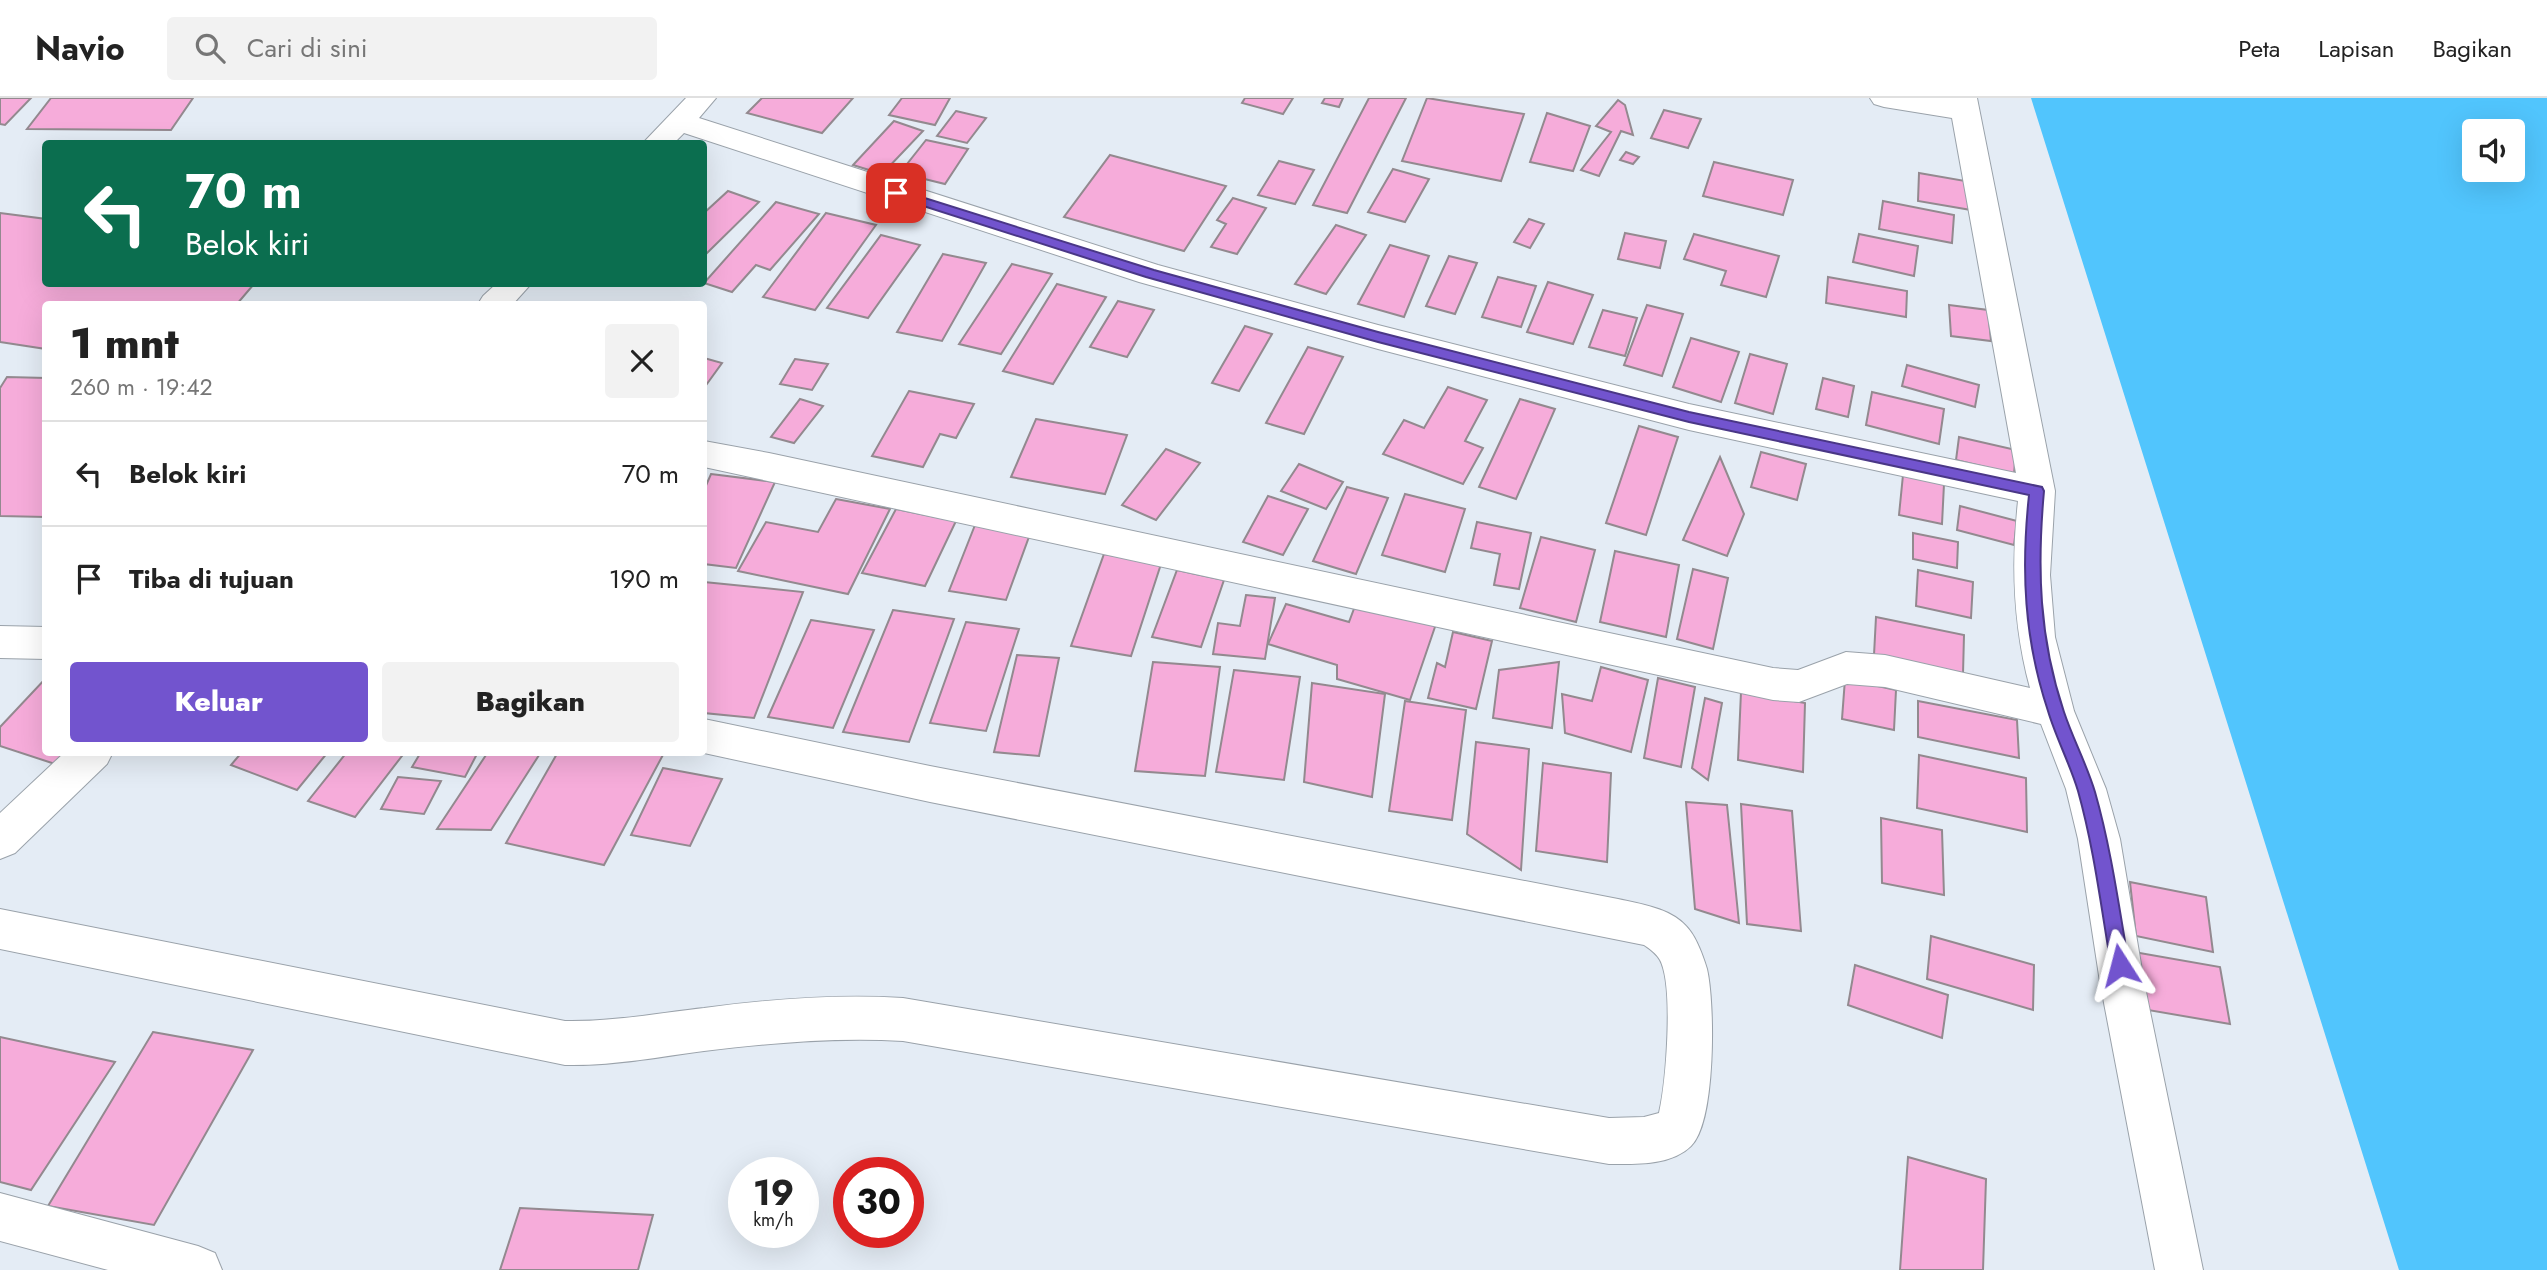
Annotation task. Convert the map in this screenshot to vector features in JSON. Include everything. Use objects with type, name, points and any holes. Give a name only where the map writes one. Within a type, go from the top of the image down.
[{"type":"street","points":[[694,140],[667,132],[702,98]]},
{"type":"street","points":[[1884,98],[1964,104],[1988,219],[2037,491],[2031,547],[2031,591],[2035,629],[2055,711],[2086,789],[2099,839],[2122,982],[2179,1270]]},
{"type":"street","points":[[707,144],[1150,274],[1378,337],[1689,417],[2037,491]]},
{"type":"street","points":[[497,301],[512,287]]},
{"type":"street","points":[[707,455],[1773,684],[1799,686],[1846,668],[1885,671],[2055,711]]},
{"type":"street","points":[[0,642],[42,643]]},
{"type":"street","points":[[0,929],[565,1043],[602,1045],[705,1029],[807,1020],[869,1018],[930,1023],[1002,1038],[1609,1141],[1661,1138],[1678,1127],[1684,1108],[1690,1014],[1685,971],[1674,944],[1657,929],[1618,919],[930,784],[707,737]]},
{"type":"street","points":[[0,840],[89,756]]},
{"type":"street","points":[[0,1217],[198,1270]]},
{"type":"water","points":[[2031,98],[2547,98],[2547,1270],[2399,1270]]},
{"type":"building","points":[[0,98],[31,98],[5,125],[0,124]]},
{"type":"building","points":[[51,98],[193,98],[171,130],[27,129]]},
{"type":"building","points":[[762,98],[853,98],[822,133],[747,113]]},
{"type":"building","points":[[902,98],[950,98],[935,125],[889,115]]},
{"type":"building","points":[[1245,98],[1293,98],[1283,114],[1242,103]]},
{"type":"building","points":[[1325,98],[1343,98],[1339,107],[1322,103]]},
{"type":"building","points":[[1369,98],[1406,98],[1347,213],[1313,205]]},
{"type":"building","points":[[1427,98],[1524,114],[1501,181],[1402,161]]},
{"type":"building","points":[[1618,100],[1625,105],[1633,135],[1621,131],[1599,176],[1581,170],[1611,132],[1596,126]]},
{"type":"building","points":[[1664,110],[1701,119],[1688,148],[1651,138]]},
{"type":"building","points":[[956,111],[986,118],[967,143],[937,136]]},
{"type":"building","points":[[1547,113],[1590,126],[1573,171],[1530,162]]},
{"type":"building","points":[[894,121],[923,131],[882,174],[853,165]]},
{"type":"building","points":[[926,140],[968,149],[945,184],[900,173]]},
{"type":"building","points":[[1626,152],[1639,157],[1633,164],[1620,160]]},
{"type":"building","points":[[1110,155],[1226,186],[1184,251],[1064,217]]},
{"type":"building","points":[[1279,161],[1314,170],[1295,204],[1258,195]]},
{"type":"building","points":[[1714,162],[1793,180],[1783,215],[1703,196]]},
{"type":"building","points":[[1393,169],[1429,179],[1405,222],[1368,212]]},
{"type":"building","points":[[1919,173],[1971,182],[1971,210],[1918,201]]},
{"type":"building","points":[[728,191],[759,202],[707,253],[707,210]]},
{"type":"building","points":[[1233,198],[1266,208],[1237,254],[1211,247],[1226,224],[1217,220]]},
{"type":"building","points":[[1883,201],[1954,215],[1952,243],[1879,229]]},
{"type":"building","points":[[776,202],[819,214],[770,270],[756,265],[732,292],[707,284],[707,280]]},
{"type":"building","points":[[0,213],[42,218],[42,287],[251,287],[240,301],[42,301],[42,348],[0,342]]},
{"type":"building","points":[[826,213],[876,225],[815,310],[763,297]]},
{"type":"building","points":[[1529,219],[1544,224],[1530,248],[1514,242]]},
{"type":"building","points":[[1336,225],[1366,235],[1326,294],[1295,284]]},
{"type":"building","points":[[1625,233],[1666,241],[1660,268],[1618,259]]},
{"type":"building","points":[[1694,234],[1779,256],[1766,297],[1721,285],[1726,271],[1684,259]]},
{"type":"building","points":[[1859,234],[1918,246],[1914,276],[1853,262]]},
{"type":"building","points":[[881,235],[920,245],[868,318],[827,308]]},
{"type":"building","points":[[1390,245],[1429,256],[1404,317],[1358,304]]},
{"type":"building","points":[[943,254],[986,263],[942,341],[897,332]]},
{"type":"building","points":[[1449,256],[1477,263],[1455,314],[1426,306]]},
{"type":"building","points":[[1012,264],[1052,274],[1001,354],[959,344]]},
{"type":"building","points":[[1498,277],[1536,286],[1521,327],[1482,317]]},
{"type":"building","points":[[1828,277],[1907,291],[1906,317],[1826,303]]},
{"type":"building","points":[[1548,282],[1593,295],[1573,344],[1527,332]]},
{"type":"building","points":[[1057,284],[1106,297],[1053,384],[1003,371]]},
{"type":"building","points":[[1118,301],[1154,310],[1127,357],[1090,347]]},
{"type":"building","points":[[1647,305],[1683,314],[1662,376],[1624,365]]},
{"type":"building","points":[[1949,305],[1988,310],[1991,341],[1951,336]]},
{"type":"building","points":[[1603,310],[1637,318],[1625,356],[1589,347]]},
{"type":"building","points":[[1245,326],[1272,334],[1239,391],[1212,383]]},
{"type":"building","points":[[1691,338],[1739,352],[1721,402],[1673,387]]},
{"type":"building","points":[[1308,347],[1343,357],[1304,434],[1266,423]]},
{"type":"building","points":[[1750,354],[1787,364],[1773,414],[1735,403]]},
{"type":"building","points":[[707,359],[722,363],[707,384]]},
{"type":"building","points":[[795,359],[828,364],[812,390],[780,384]]},
{"type":"building","points":[[1907,365],[1979,385],[1975,407],[1902,386]]},
{"type":"building","points":[[7,377],[42,378],[42,517],[0,516],[0,388]]},
{"type":"building","points":[[1823,378],[1854,386],[1848,417],[1816,409]]},
{"type":"building","points":[[1448,387],[1487,400],[1465,441],[1483,448],[1463,484],[1383,454],[1404,420],[1424,428]]},
{"type":"building","points":[[909,391],[974,404],[956,438],[940,434],[923,467],[872,456]]},
{"type":"building","points":[[1872,392],[1944,409],[1939,444],[1866,425]]},
{"type":"building","points":[[800,399],[823,406],[794,443],[771,437]]},
{"type":"building","points":[[1520,399],[1555,409],[1516,499],[1479,487]]},
{"type":"building","points":[[1036,419],[1127,435],[1105,494],[1011,477]]},
{"type":"building","points":[[1639,426],[1678,437],[1646,535],[1606,523]]},
{"type":"building","points":[[1959,437],[2016,450],[2014,474],[1956,460]]},
{"type":"building","points":[[1166,449],[1200,463],[1156,520],[1122,505]]},
{"type":"building","points":[[1761,452],[1806,464],[1797,500],[1751,487]]},
{"type":"building","points":[[1720,457],[1744,514],[1727,556],[1683,540]]},
{"type":"building","points":[[1299,464],[1343,482],[1326,509],[1281,491]]},
{"type":"building","points":[[711,474],[775,482],[736,568],[707,564],[707,483]]},
{"type":"building","points":[[1903,475],[1944,484],[1942,524],[1899,515]]},
{"type":"building","points":[[1347,487],[1388,498],[1356,574],[1313,561]]},
{"type":"building","points":[[1405,494],[1465,509],[1445,572],[1382,555]]},
{"type":"building","points":[[1268,496],[1308,509],[1283,555],[1243,542]]},
{"type":"building","points":[[836,499],[890,509],[848,594],[738,571],[766,522],[818,532]]},
{"type":"building","points":[[1960,506],[2017,521],[2014,545],[1957,530]]},
{"type":"building","points":[[896,509],[956,521],[925,586],[862,573]]},
{"type":"building","points":[[1477,522],[1531,533],[1519,589],[1494,585],[1500,554],[1471,548]]},
{"type":"building","points":[[975,525],[1030,534],[1006,600],[949,591]]},
{"type":"building","points":[[1913,533],[1958,542],[1957,568],[1913,559]]},
{"type":"building","points":[[1541,537],[1595,550],[1576,622],[1520,608]]},
{"type":"building","points":[[1615,551],[1679,565],[1666,637],[1600,622]]},
{"type":"building","points":[[1104,554],[1161,564],[1131,656],[1071,646]]},
{"type":"building","points":[[1693,569],[1728,578],[1713,649],[1677,639]]},
{"type":"building","points":[[1177,570],[1224,580],[1201,647],[1152,637]]},
{"type":"building","points":[[1918,570],[1973,582],[1971,618],[1916,606]]},
{"type":"building","points":[[707,582],[803,592],[754,718],[707,713]]},
{"type":"building","points":[[1246,595],[1275,598],[1265,659],[1213,654],[1218,623],[1240,626]]},
{"type":"building","points":[[1358,598],[1437,621],[1410,700],[1337,679],[1337,665],[1268,644],[1286,604],[1349,622]]},
{"type":"building","points":[[893,610],[954,619],[909,742],[843,732]]},
{"type":"building","points":[[1876,617],[1964,635],[1963,674],[1874,655]]},
{"type":"building","points":[[811,620],[874,630],[833,728],[768,717]]},
{"type":"building","points":[[966,622],[1019,629],[986,731],[930,723]]},
{"type":"building","points":[[1453,632],[1492,641],[1476,709],[1428,698],[1437,663],[1445,667]]},
{"type":"building","points":[[1017,655],[1059,658],[1039,756],[994,752]]},
{"type":"building","points":[[1153,662],[1220,667],[1205,776],[1135,771]]},
{"type":"building","points":[[1559,662],[1552,728],[1493,718],[1499,670]]},
{"type":"building","points":[[1601,667],[1648,680],[1631,752],[1565,733],[1562,694],[1592,701]]},
{"type":"building","points":[[1234,670],[1300,677],[1284,780],[1216,772]]},
{"type":"building","points":[[1658,678],[1695,687],[1681,767],[1644,758]]},
{"type":"building","points":[[1845,679],[1896,690],[1894,730],[1842,719]]},
{"type":"building","points":[[42,682],[42,756],[62,756],[55,764],[0,746],[0,727]]},
{"type":"building","points":[[1312,683],[1385,694],[1372,797],[1304,782]]},
{"type":"building","points":[[1741,692],[1805,703],[1803,772],[1738,760]]},
{"type":"building","points":[[1705,698],[1722,703],[1708,780],[1692,768]]},
{"type":"building","points":[[1405,701],[1466,710],[1452,820],[1389,811]]},
{"type":"building","points":[[1918,701],[2017,720],[2019,758],[1918,737]]},
{"type":"building","points":[[1476,742],[1529,749],[1521,870],[1467,834]]},
{"type":"building","points":[[1919,755],[2026,778],[2027,832],[1917,808]]},
{"type":"building","points":[[239,756],[325,756],[297,790],[231,765]]},
{"type":"building","points":[[344,756],[402,756],[355,817],[308,801]]},
{"type":"building","points":[[419,756],[476,756],[465,777],[412,767]]},
{"type":"building","points":[[485,756],[538,756],[491,830],[437,829]]},
{"type":"building","points":[[556,756],[662,756],[604,865],[506,843]]},
{"type":"building","points":[[1543,763],[1611,773],[1607,862],[1536,851]]},
{"type":"building","points":[[663,768],[722,779],[690,846],[631,835]]},
{"type":"building","points":[[398,777],[441,781],[424,814],[381,809]]},
{"type":"building","points":[[1686,802],[1727,805],[1739,923],[1695,909]]},
{"type":"building","points":[[1741,804],[1792,811],[1801,931],[1747,924]]},
{"type":"building","points":[[1881,818],[1942,830],[1944,895],[1882,883]]},
{"type":"building","points":[[2130,882],[2206,897],[2213,952],[2136,936]]},
{"type":"building","points":[[1931,936],[2034,965],[2033,1010],[1927,979]]},
{"type":"building","points":[[2134,952],[2220,967],[2230,1024],[2142,1009]]},
{"type":"building","points":[[1855,965],[1948,995],[1942,1038],[1848,1005]]},
{"type":"building","points":[[153,1032],[253,1050],[154,1225],[48,1206]]},
{"type":"building","points":[[0,1037],[115,1062],[31,1190],[0,1182]]},
{"type":"building","points":[[1908,1157],[1986,1179],[1983,1270],[1900,1270]]},
{"type":"building","points":[[520,1208],[653,1215],[638,1270],[500,1270]]},
{"type":"route","points":[[896,193],[1150,274],[1378,337],[1689,417],[1871,453],[2037,491],[2031,547],[2031,591],[2035,629],[2055,711],[2086,789],[2099,839],[2120,965]]}]
